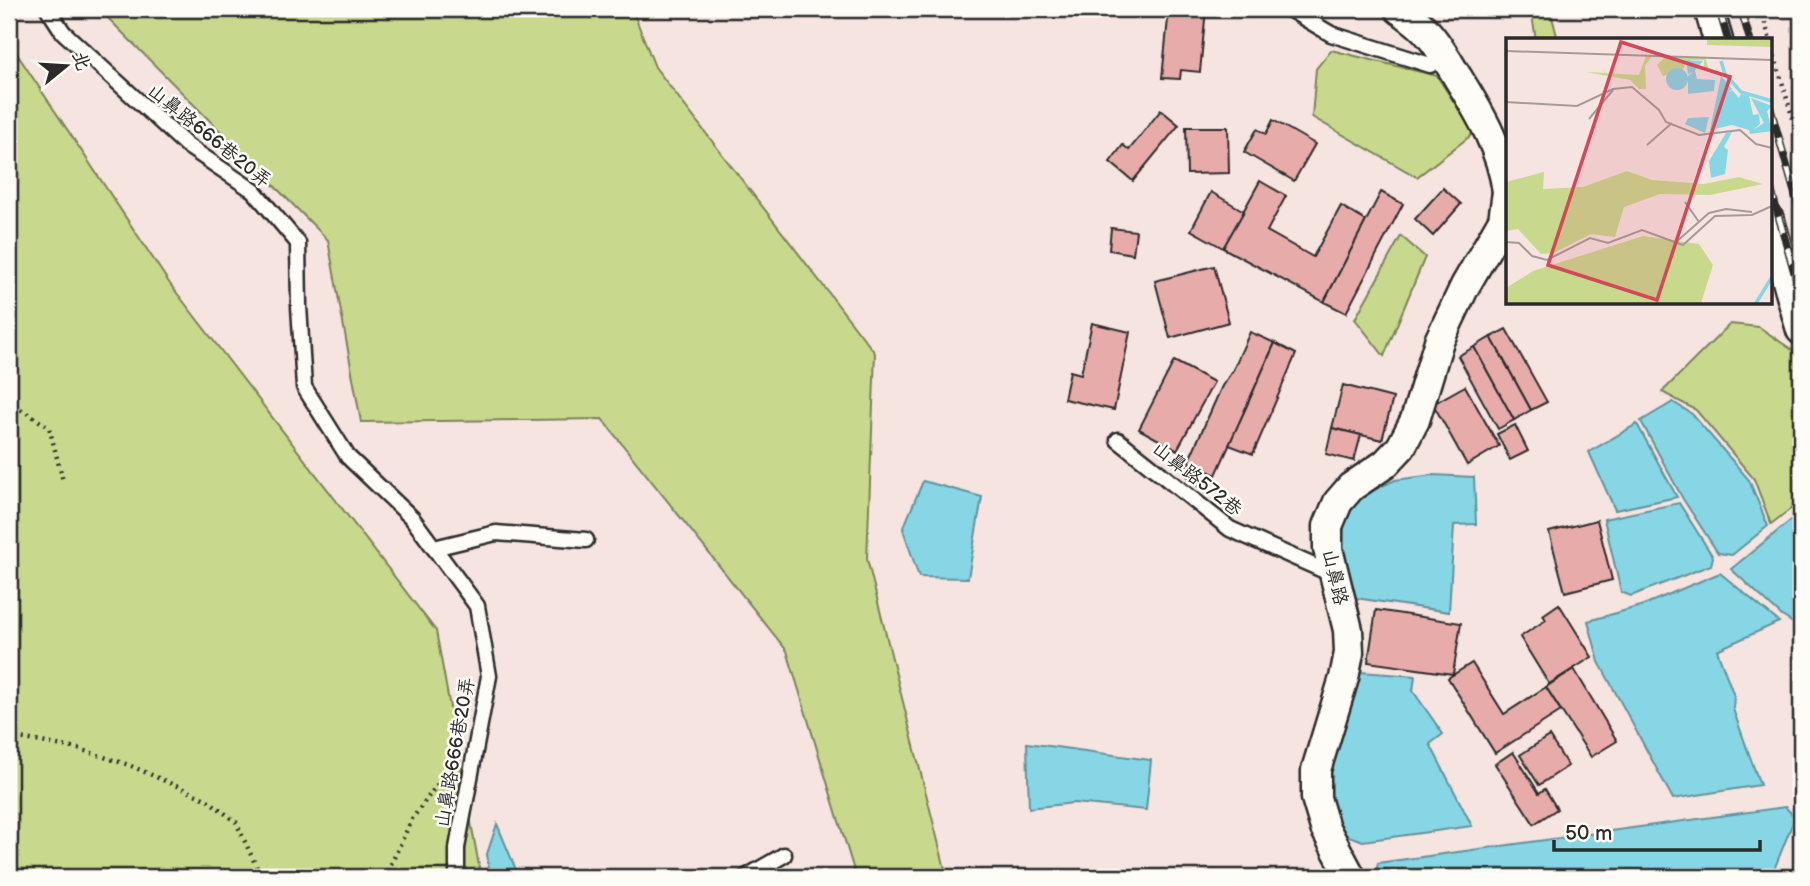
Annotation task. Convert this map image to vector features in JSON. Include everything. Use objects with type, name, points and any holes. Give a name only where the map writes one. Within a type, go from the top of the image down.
[{"type":"street","name":"山鼻路","points":[[1399,9],[1424,29],[1445,57],[1493,138],[1504,167],[1506,184]]},
{"type":"street","points":[[1709,9],[1717,38]]},
{"type":"street","name":"山鼻路","points":[[1351,877],[1325,828],[1316,798],[1316,770],[1345,678],[1349,653],[1348,630],[1328,549],[1328,526],[1338,502],[1351,487],[1385,464],[1401,447],[1415,420],[1439,341],[1465,286],[1503,220],[1506,199]]},
{"type":"street","points":[[1772,228],[1801,330]]},
{"type":"lane","name":"山鼻路666巷20弄","points":[[48,9],[63,33],[186,145],[254,191],[298,243],[304,387],[348,457],[412,518],[477,606],[489,676],[457,848],[457,877]]},
{"type":"lane","points":[[1289,9],[1331,34],[1430,65],[1445,57]]},
{"type":"lane","name":"山鼻路572巷","points":[[1118,440],[1230,529],[1335,576]]},
{"type":"lane","points":[[434,548],[496,533],[586,540]]},
{"type":"lane","points":[[457,848],[464,877]]},
{"type":"lane","points":[[746,877],[784,855]]},
{"type":"path","points":[[1761,9],[1769,38]]},
{"type":"path","points":[[1772,47],[1801,147]]},
{"type":"path","points":[[9,402],[49,426],[63,481]]},
{"type":"path","points":[[9,736],[79,748],[129,765],[208,800],[236,822],[257,868],[265,877]]},
{"type":"path","points":[[384,877],[412,819],[455,761],[477,743]]},
{"type":"green space","points":[[99,9],[632,9],[655,67],[875,353],[867,559],[947,877],[856,877],[787,651],[602,419],[361,422],[328,240]]},
{"type":"green space","points":[[1531,9],[1550,9],[1557,38],[1536,38]]},
{"type":"green space","points":[[9,42],[170,284],[436,631],[481,877],[9,877]]},
{"type":"green space","points":[[1331,50],[1437,76],[1474,133],[1417,177],[1312,117],[1316,69]]},
{"type":"green space","points":[[1401,236],[1425,257],[1384,356],[1355,319]]},
{"type":"green space","points":[[1730,324],[1759,327],[1801,356],[1801,501],[1771,524],[1754,479],[1696,410],[1662,392]]},
{"type":"water","points":[[1673,402],[1692,414],[1749,480],[1768,526],[1732,555],[1718,553],[1683,499],[1641,421]]},
{"type":"water","points":[[1637,424],[1677,497],[1615,510],[1589,452]]},
{"type":"water","points":[[1433,475],[1474,477],[1476,524],[1454,525],[1449,612],[1356,598],[1340,561],[1345,517],[1357,498],[1395,480]]},
{"type":"water","points":[[923,481],[982,497],[968,578],[919,577],[903,529]]},
{"type":"water","points":[[1679,503],[1713,557],[1711,565],[1631,596],[1621,592],[1604,519]]},
{"type":"water","points":[[1801,512],[1801,628],[1782,616],[1731,569]]},
{"type":"water","points":[[1720,573],[1779,622],[1717,650],[1734,696],[1733,709],[1760,785],[1673,799],[1599,662],[1588,621],[1641,606]]},
{"type":"water","points":[[1360,672],[1415,676],[1413,691],[1443,734],[1430,744],[1472,826],[1363,841],[1343,834],[1327,810],[1329,774]]},
{"type":"water","points":[[1027,743],[1151,760],[1146,810],[1074,803],[1029,808]]},
{"type":"water","points":[[1785,807],[1795,817],[1771,877],[1375,877],[1378,863]]},
{"type":"water","points":[[497,824],[519,877],[490,877],[487,854]]},
{"type":"building","points":[[1169,9],[1206,9],[1200,72],[1181,70],[1180,79],[1162,78]]},
{"type":"building","points":[[1161,110],[1179,125],[1133,181],[1110,162],[1123,145],[1129,150]]},
{"type":"building","points":[[1273,120],[1315,144],[1294,181],[1244,152],[1257,129],[1266,134]]},
{"type":"building","points":[[1186,127],[1228,127],[1229,173],[1187,174]]},
{"type":"building","points":[[1260,181],[1286,196],[1267,231],[1313,257],[1341,206],[1366,221],[1324,302],[1223,248]]},
{"type":"building","points":[[1443,188],[1461,204],[1433,236],[1415,219]]},
{"type":"building","points":[[1211,192],[1244,211],[1223,248],[1191,230]]},
{"type":"building","points":[[1381,192],[1403,204],[1346,313],[1324,302]]},
{"type":"building","points":[[1111,228],[1136,231],[1133,254],[1109,250]]},
{"type":"building","points":[[1214,266],[1229,322],[1170,338],[1155,281]]},
{"type":"building","points":[[1092,323],[1130,332],[1114,410],[1064,399],[1070,371],[1081,374]]},
{"type":"building","points":[[1506,329],[1547,402],[1531,410],[1491,337]]},
{"type":"building","points":[[1250,332],[1275,343],[1216,475],[1188,462]]},
{"type":"building","points":[[1491,337],[1531,410],[1514,420],[1474,347]]},
{"type":"building","points":[[1275,343],[1296,354],[1253,454],[1229,445]]},
{"type":"building","points":[[1474,347],[1514,420],[1498,429],[1458,356]]},
{"type":"building","points":[[1174,361],[1214,382],[1177,450],[1139,429]]},
{"type":"building","points":[[1343,385],[1393,398],[1382,440],[1332,428]]},
{"type":"building","points":[[1465,386],[1499,446],[1467,465],[1433,404]]},
{"type":"building","points":[[1515,425],[1528,451],[1510,460],[1497,434]]},
{"type":"building","points":[[1332,428],[1361,435],[1354,461],[1326,454]]},
{"type":"building","points":[[1188,462],[1210,473],[1201,488],[1183,472]]},
{"type":"building","points":[[1597,520],[1612,580],[1565,592],[1549,532]]},
{"type":"building","points":[[1559,604],[1592,657],[1549,684],[1520,637],[1546,620],[1543,615]]},
{"type":"building","points":[[1376,610],[1461,623],[1453,674],[1368,662]]},
{"type":"building","points":[[1472,663],[1504,714],[1546,687],[1561,711],[1495,753],[1448,678]]},
{"type":"building","points":[[1574,669],[1617,741],[1591,757],[1546,687]]},
{"type":"building","points":[[1549,736],[1568,766],[1539,785],[1520,755]]},
{"type":"building","points":[[1513,752],[1539,793],[1545,789],[1557,809],[1534,824],[1495,764]]},
{"type":"railway","points":[[1719,9],[1727,38]]},
{"type":"railway","points":[[1741,9],[1749,38]]},
{"type":"railway","points":[[1772,114],[1801,215]]},
{"type":"railway","points":[[1772,193],[1801,296]]}]
